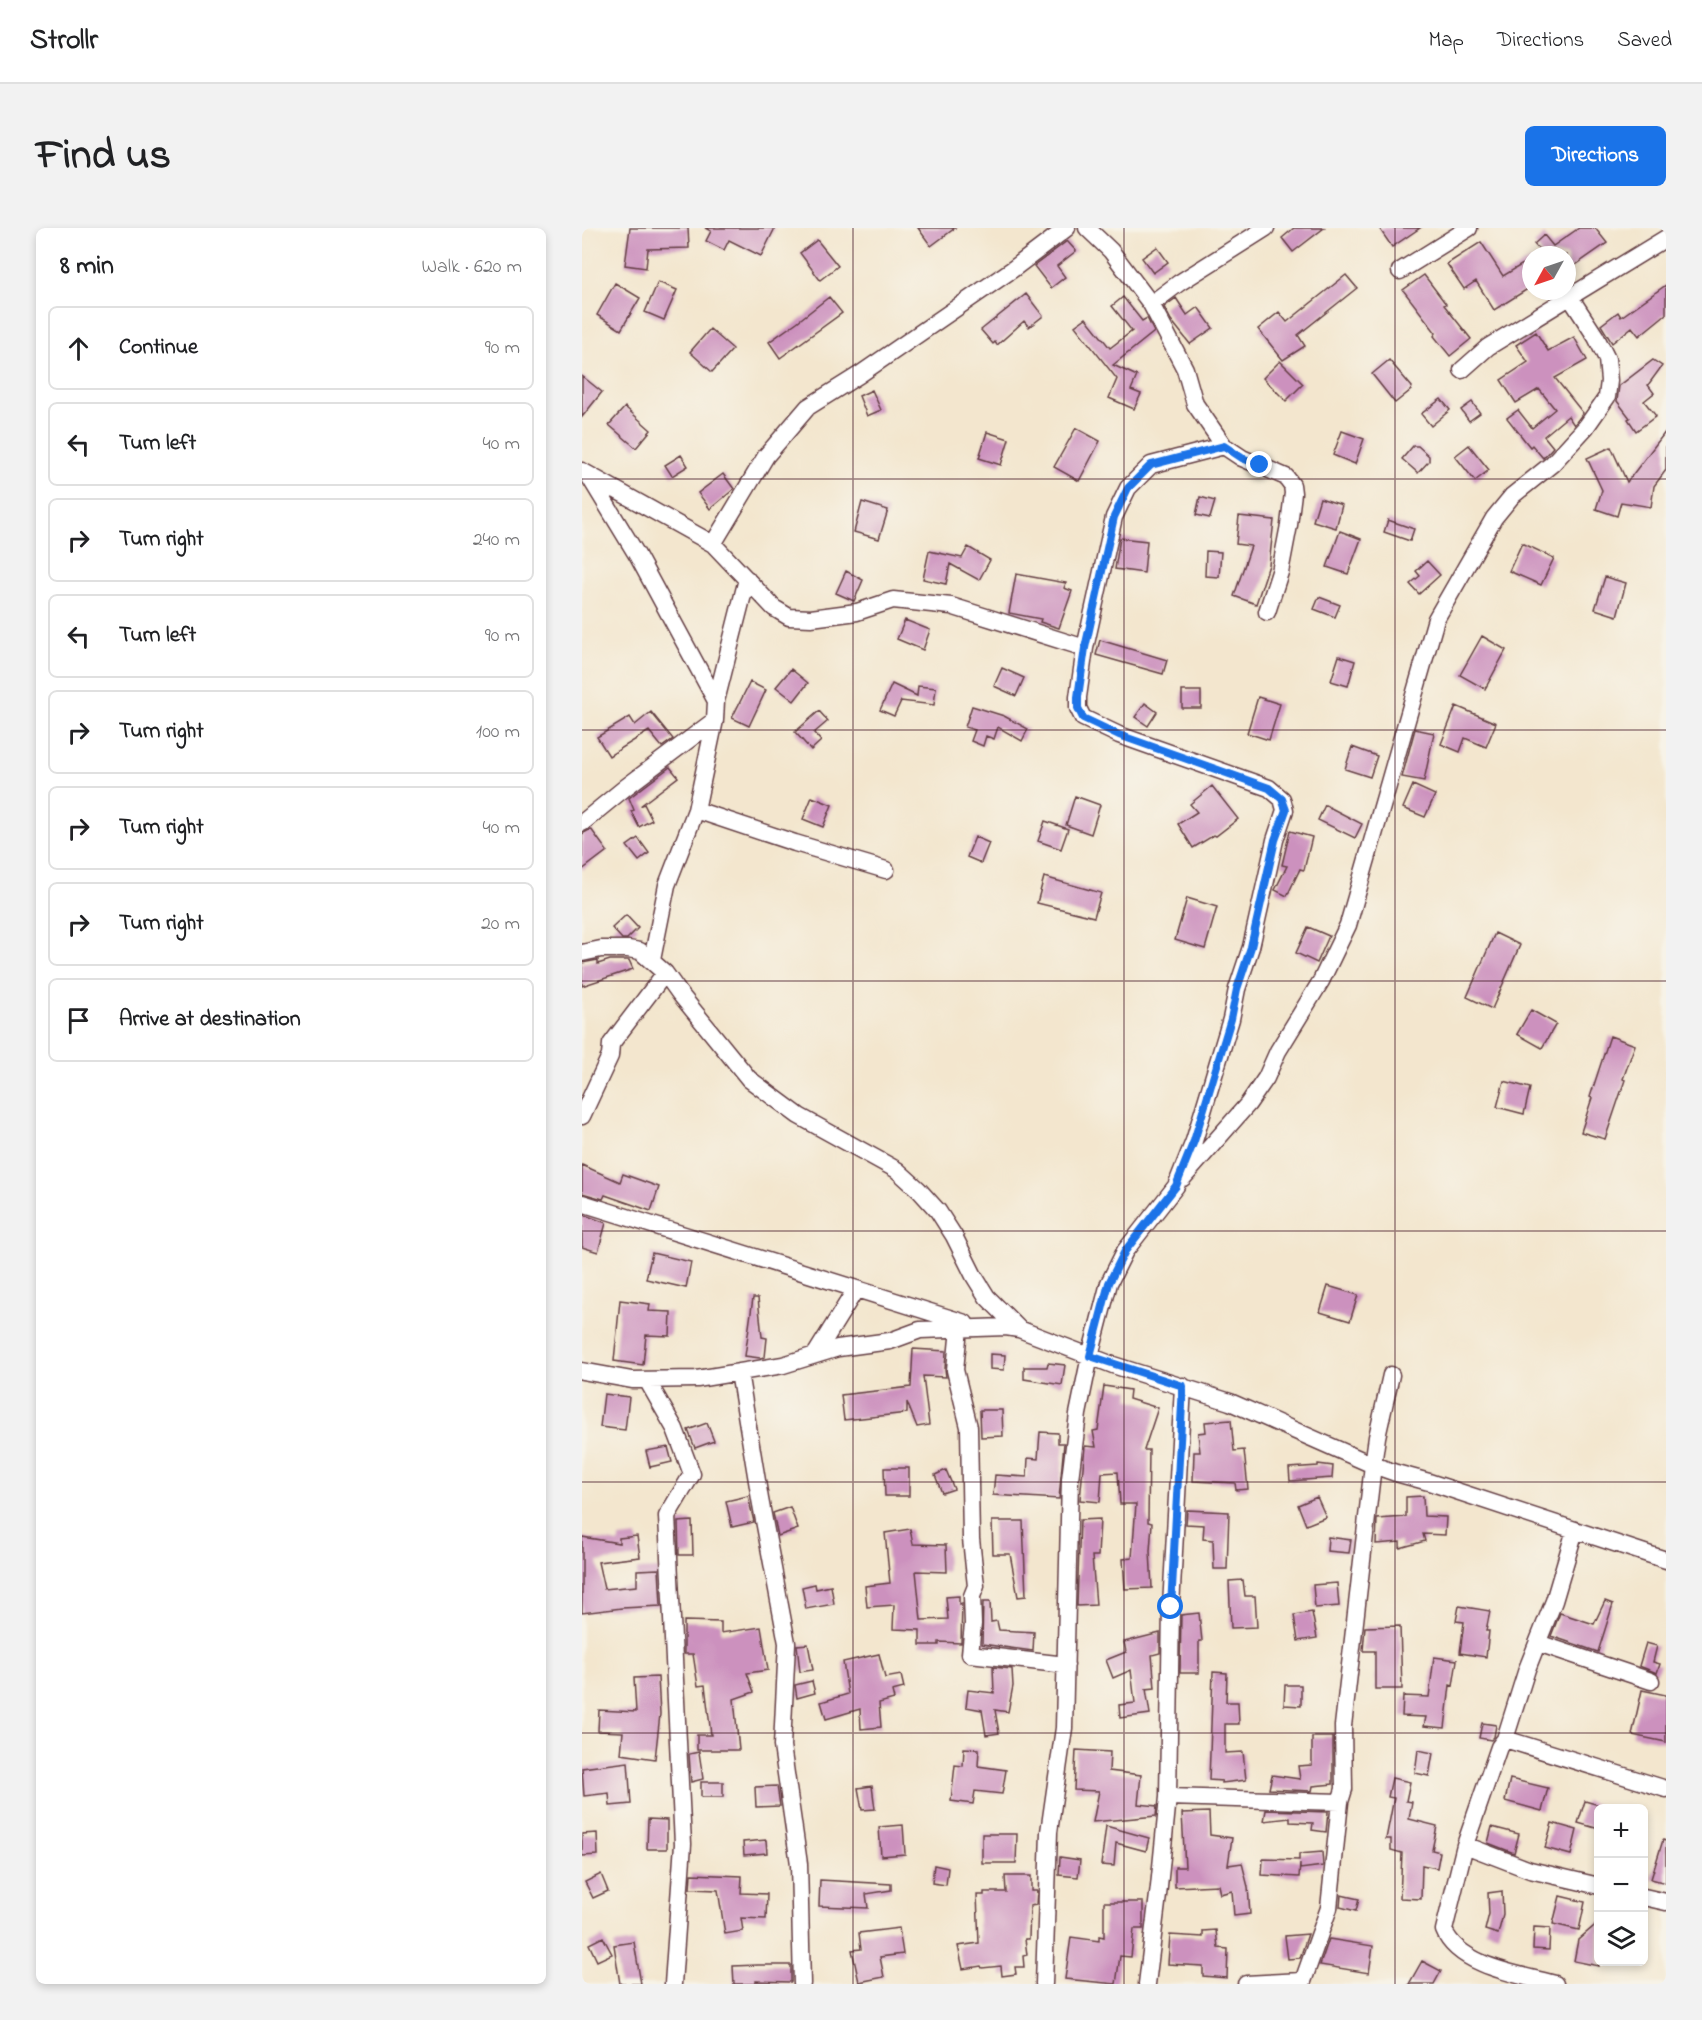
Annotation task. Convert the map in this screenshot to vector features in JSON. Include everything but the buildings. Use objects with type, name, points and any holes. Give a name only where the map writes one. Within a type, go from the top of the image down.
[{"type":"street","points":[[713,544],[766,456],[808,407],[859,375],[1013,269],[1067,228]]},
{"type":"street","points":[[1087,228],[1111,250],[1151,304],[1185,369],[1195,404],[1224,446],[1242,458],[1286,477],[1292,485],[1289,525],[1280,572],[1267,612]]},
{"type":"street","points":[[1151,304],[1179,283],[1266,228]]},
{"type":"street","points":[[1400,271],[1469,228]]},
{"type":"street","points":[[1576,293],[1666,238]]},
{"type":"street","points":[[1462,370],[1488,347],[1565,300]]},
{"type":"street","points":[[1044,1984],[1049,1832],[1064,1728],[1070,1479],[1078,1414],[1109,1283],[1125,1251],[1176,1186],[1248,1104],[1266,1078],[1278,1050],[1321,981],[1348,925],[1436,619],[1494,518],[1512,496],[1552,464],[1586,427],[1607,397],[1609,381],[1607,359],[1572,300]]},
{"type":"street","points":[[1176,1186],[1194,1141],[1231,1019],[1237,989],[1251,947],[1275,840],[1286,810],[1282,799],[1269,788],[1119,735],[1083,718],[1078,708],[1078,697],[1085,648],[1114,517],[1128,488],[1151,465],[1224,446]]},
{"type":"street","points":[[584,469],[713,544],[774,608],[789,617],[811,618],[857,612],[893,600],[961,609],[1085,648]]},
{"type":"street","points":[[584,469],[637,555],[716,701]]},
{"type":"street","points":[[652,960],[667,885],[696,810],[715,720],[716,701],[747,579]]},
{"type":"street","points":[[582,824],[626,787],[715,720]]},
{"type":"street","points":[[696,810],[886,870]]},
{"type":"street","points":[[582,952],[601,949],[640,951],[665,973],[749,1079],[799,1116],[897,1170],[938,1211],[987,1297],[1019,1329]]},
{"type":"street","points":[[582,1116],[610,1056],[611,1044],[665,973]]},
{"type":"street","points":[[582,1203],[980,1328]]},
{"type":"street","points":[[815,1355],[856,1289]]},
{"type":"street","points":[[582,1371],[632,1380],[697,1379],[783,1365],[838,1348],[890,1341],[920,1330],[1006,1327],[1019,1329],[1090,1356],[1230,1402],[1373,1465],[1666,1560]]},
{"type":"street","points":[[959,1328],[955,1370],[969,1427],[971,1539],[975,1586],[972,1596],[973,1624],[970,1654],[1066,1665]]},
{"type":"street","points":[[739,1372],[787,1643],[782,1746],[800,1864],[802,1984]]},
{"type":"street","points":[[1246,1984],[1302,1983],[1329,1908],[1340,1802],[1344,1789],[1343,1726],[1373,1465],[1391,1374]]},
{"type":"street","points":[[647,1380],[675,1430],[692,1474],[667,1516],[683,1844],[673,1984]]},
{"type":"street","points":[[1147,1984],[1160,1887],[1168,1797],[1171,1607],[1183,1386]]},
{"type":"street","points":[[1555,1984],[1490,1966],[1458,1950],[1448,1941],[1444,1930],[1465,1845],[1499,1747],[1505,1739],[1527,1669],[1554,1601],[1575,1530]]},
{"type":"street","points":[[1538,1643],[1651,1680]]},
{"type":"street","points":[[1505,1739],[1666,1789]]},
{"type":"street","points":[[1168,1797],[1340,1802]]},
{"type":"street","points":[[1465,1845],[1530,1870],[1594,1885]]},
{"type":"street","points":[[1648,1898],[1666,1902]]},
{"type":"route","points":[[1171,1607],[1183,1386],[1090,1356],[1109,1283],[1125,1251],[1176,1186],[1194,1141],[1231,1019],[1237,989],[1251,947],[1275,840],[1286,810],[1282,799],[1269,788],[1119,735],[1083,718],[1078,708],[1078,697],[1085,648],[1114,517],[1128,488],[1151,465],[1224,446],[1242,458],[1260,465]]}]
